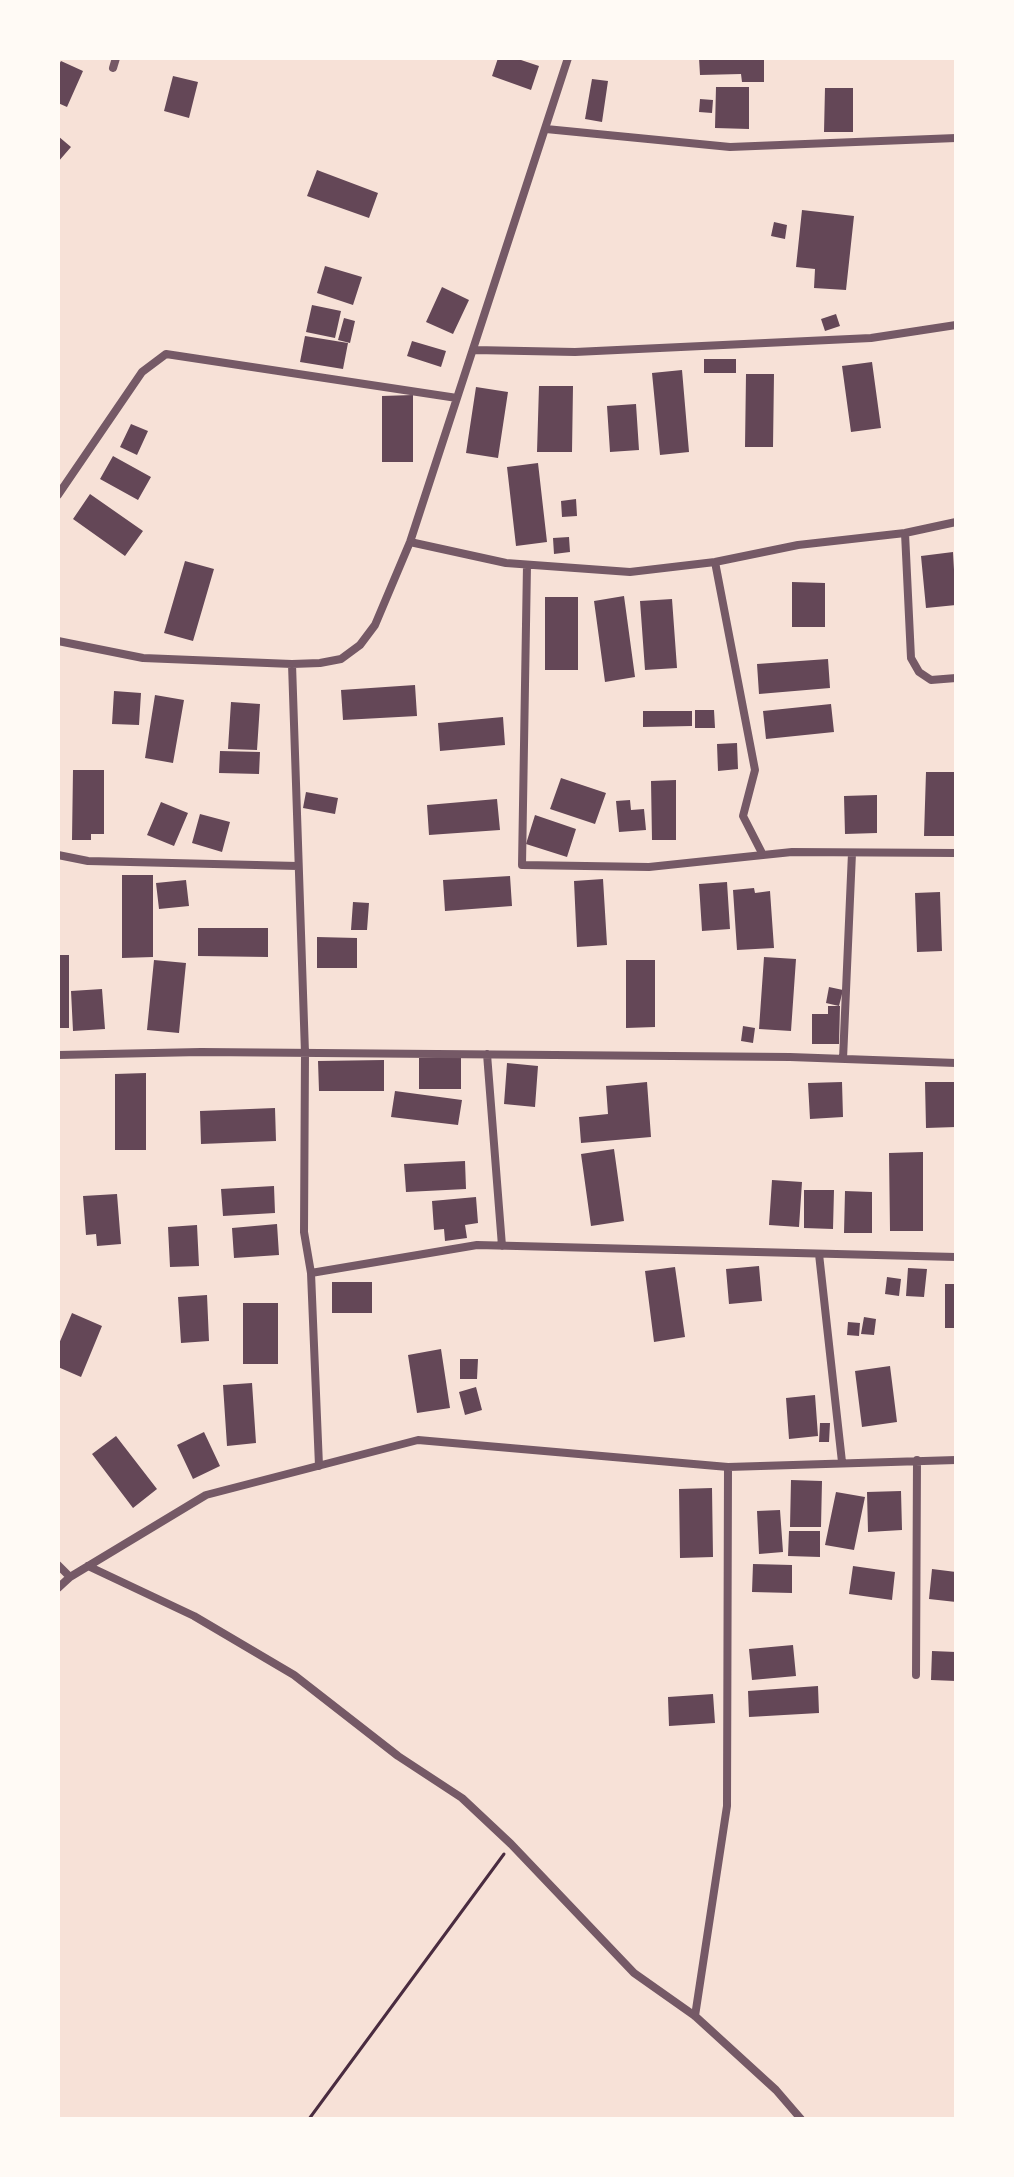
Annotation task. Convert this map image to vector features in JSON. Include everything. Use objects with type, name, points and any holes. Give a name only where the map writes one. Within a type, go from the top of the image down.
[{"type":"street","points":[[113,68],[116,58]]},
{"type":"street","points":[[58,641],[143,658],[292,664],[341,659],[360,645],[375,625],[410,542],[568,58]]},
{"type":"street","points":[[546,129],[730,147],[956,138]]},
{"type":"street","points":[[474,350],[575,352],[856,338],[956,325]]},
{"type":"street","points":[[58,495],[142,372],[166,354],[457,398]]},
{"type":"street","points":[[410,542],[506,563],[630,572],[715,562],[798,545],[905,533],[956,522]]},
{"type":"street","points":[[905,533],[911,658],[919,672],[931,680],[956,678]]},
{"type":"street","points":[[715,562],[755,770],[743,816],[763,855]]},
{"type":"street","points":[[527,565],[522,865],[649,867],[792,852],[956,853]]},
{"type":"street","points":[[292,664],[305,1053],[304,1232],[311,1273],[319,1466]]},
{"type":"street","points":[[843,1059],[852,853]]},
{"type":"street","points":[[58,855],[88,861],[298,866]]},
{"type":"street","points":[[487,1054],[502,1246]]},
{"type":"street","points":[[58,1055],[487,1054],[956,1063]]},
{"type":"street","points":[[311,1273],[477,1245],[956,1257]]},
{"type":"street","points":[[819,1254],[842,1462]]},
{"type":"street","points":[[58,1588],[70,1577],[206,1495],[418,1440],[728,1467],[956,1460]]},
{"type":"street","points":[[916,1675],[917,1460]]},
{"type":"street","points":[[695,2016],[727,1806],[728,1467]]},
{"type":"street","points":[[58,1565],[70,1577]]},
{"type":"street","points":[[88,1566],[194,1616],[294,1675],[398,1756],[462,1798],[511,1844],[634,1973],[695,2016],[776,2090],[801,2119]]},
{"type":"path","points":[[309,2119],[511,1844]]},
{"type":"building","points":[[498,58],[515,58],[539,66],[531,90],[492,76]]},
{"type":"building","points":[[699,58],[764,58],[764,82],[742,82],[741,74],[700,75]]},
{"type":"building","points":[[61,61],[83,71],[67,107],[58,103],[58,66]]},
{"type":"building","points":[[173,76],[198,82],[189,118],[164,111]]},
{"type":"building","points":[[592,79],[608,81],[602,122],[585,119]]},
{"type":"building","points":[[716,87],[749,87],[749,129],[715,128]]},
{"type":"building","points":[[825,88],[853,88],[853,132],[824,132]]},
{"type":"building","points":[[700,99],[713,100],[712,113],[699,112]]},
{"type":"building","points":[[58,136],[71,147],[58,162]]},
{"type":"building","points":[[317,170],[378,193],[369,218],[307,196]]},
{"type":"building","points":[[802,210],[854,216],[846,290],[814,288],[815,269],[796,267]]},
{"type":"building","points":[[774,222],[787,225],[785,239],[771,236]]},
{"type":"building","points":[[325,266],[362,277],[353,305],[317,293]]},
{"type":"building","points":[[442,287],[469,300],[453,334],[426,322]]},
{"type":"building","points":[[312,305],[341,311],[335,338],[306,332]]},
{"type":"building","points":[[836,314],[840,326],[825,331],[821,319]]},
{"type":"building","points":[[344,318],[355,321],[350,343],[338,340]]},
{"type":"building","points":[[305,336],[348,343],[343,369],[300,362]]},
{"type":"building","points":[[412,341],[446,351],[441,367],[407,356]]},
{"type":"building","points":[[704,359],[736,359],[736,373],[704,373]]},
{"type":"building","points":[[872,362],[881,428],[851,432],[842,366]]},
{"type":"building","points":[[682,370],[689,452],[660,455],[652,373]]},
{"type":"building","points":[[746,374],[774,374],[773,447],[745,447]]},
{"type":"building","points":[[539,386],[573,386],[572,452],[537,452]]},
{"type":"building","points":[[476,387],[508,392],[498,458],[466,453]]},
{"type":"building","points":[[413,395],[413,462],[382,462],[382,396]]},
{"type":"building","points":[[636,404],[639,450],[610,452],[607,406]]},
{"type":"building","points":[[131,424],[148,431],[137,455],[120,447]]},
{"type":"building","points":[[113,456],[151,477],[138,500],[100,479]]},
{"type":"building","points":[[538,463],[547,542],[516,546],[507,467]]},
{"type":"building","points":[[90,494],[143,531],[125,556],[73,519]]},
{"type":"building","points":[[576,499],[577,516],[562,517],[561,501]]},
{"type":"building","points":[[569,537],[570,552],[554,554],[553,538]]},
{"type":"building","points":[[953,552],[956,605],[926,608],[921,556]]},
{"type":"building","points":[[185,561],[214,569],[193,641],[164,633]]},
{"type":"building","points":[[792,582],[825,583],[825,627],[792,627]]},
{"type":"building","points":[[624,596],[635,677],[605,682],[594,601]]},
{"type":"building","points":[[545,597],[578,597],[578,670],[545,670]]},
{"type":"building","points":[[672,599],[677,668],[645,670],[640,601]]},
{"type":"building","points":[[828,659],[830,688],[759,694],[757,664]]},
{"type":"building","points":[[415,685],[417,716],[343,720],[341,690]]},
{"type":"building","points":[[114,691],[141,693],[139,725],[112,724]]},
{"type":"building","points":[[155,695],[184,700],[173,763],[145,758]]},
{"type":"building","points":[[231,702],[260,704],[257,750],[228,749]]},
{"type":"building","points":[[831,704],[834,732],[766,739],[763,711]]},
{"type":"building","points":[[695,710],[714,710],[715,728],[695,728]]},
{"type":"building","points":[[643,711],[692,711],[692,726],[643,727]]},
{"type":"building","points":[[503,717],[505,745],[440,751],[438,723]]},
{"type":"building","points":[[737,743],[738,769],[718,771],[717,744]]},
{"type":"building","points":[[220,751],[260,752],[259,774],[219,773]]},
{"type":"building","points":[[73,770],[104,770],[104,834],[91,834],[91,840],[72,840]]},
{"type":"building","points":[[926,772],[956,772],[956,836],[924,836]]},
{"type":"building","points":[[561,778],[606,793],[595,824],[550,809]]},
{"type":"building","points":[[676,780],[676,840],[652,840],[651,781]]},
{"type":"building","points":[[306,792],[338,798],[335,814],[303,808]]},
{"type":"building","points":[[877,795],[877,833],[845,834],[844,796]]},
{"type":"building","points":[[497,799],[500,830],[429,835],[427,805]]},
{"type":"building","points":[[630,800],[631,810],[644,809],[646,830],[619,832],[616,801]]},
{"type":"building","points":[[161,802],[188,813],[174,846],[147,835]]},
{"type":"building","points":[[200,814],[230,822],[222,852],[192,843]]},
{"type":"building","points":[[535,815],[576,829],[567,857],[526,844]]},
{"type":"building","points":[[122,875],[153,875],[153,957],[122,958]]},
{"type":"building","points":[[510,876],[512,906],[445,911],[443,880]]},
{"type":"building","points":[[603,879],[607,945],[577,947],[574,881]]},
{"type":"building","points":[[186,880],[189,906],[159,909],[156,883]]},
{"type":"building","points":[[727,882],[730,929],[702,931],[699,884]]},
{"type":"building","points":[[754,888],[755,893],[770,891],[774,948],[737,950],[733,890]]},
{"type":"building","points":[[940,892],[942,951],[917,952],[915,893]]},
{"type":"building","points":[[353,902],[369,903],[367,930],[351,930]]},
{"type":"building","points":[[198,928],[268,928],[268,957],[198,956]]},
{"type":"building","points":[[317,937],[357,938],[357,968],[317,968]]},
{"type":"building","points":[[58,955],[69,955],[69,1028],[58,1028]]},
{"type":"building","points":[[764,957],[796,959],[791,1031],[759,1029]]},
{"type":"building","points":[[154,960],[186,963],[179,1033],[147,1030]]},
{"type":"building","points":[[626,960],[655,960],[655,1027],[626,1028]]},
{"type":"building","points":[[829,987],[843,990],[839,1006],[826,1003]]},
{"type":"building","points":[[102,989],[105,1029],[73,1031],[71,991]]},
{"type":"building","points":[[828,1006],[840,1006],[839,1044],[812,1044],[812,1014],[828,1014]]},
{"type":"building","points":[[743,1026],[755,1028],[753,1043],[741,1041]]},
{"type":"building","points":[[419,1058],[461,1058],[461,1089],[419,1089]]},
{"type":"building","points":[[384,1060],[384,1091],[319,1091],[318,1061]]},
{"type":"building","points":[[507,1063],[538,1066],[535,1107],[504,1104]]},
{"type":"building","points":[[146,1073],[146,1150],[115,1150],[115,1074]]},
{"type":"building","points":[[647,1082],[651,1137],[581,1143],[579,1117],[608,1114],[606,1086]]},
{"type":"building","points":[[842,1082],[843,1117],[810,1119],[808,1083]]},
{"type":"building","points":[[925,1082],[956,1082],[956,1127],[926,1128]]},
{"type":"building","points":[[395,1091],[462,1100],[458,1125],[391,1117]]},
{"type":"building","points":[[275,1108],[276,1141],[201,1144],[200,1111]]},
{"type":"building","points":[[614,1149],[624,1221],[591,1226],[581,1154]]},
{"type":"building","points":[[923,1152],[923,1231],[890,1231],[889,1153]]},
{"type":"building","points":[[465,1161],[466,1189],[406,1192],[404,1164]]},
{"type":"building","points":[[772,1180],[802,1182],[799,1227],[769,1225]]},
{"type":"building","points":[[274,1186],[275,1213],[223,1216],[221,1189]]},
{"type":"building","points":[[804,1190],[834,1190],[833,1229],[804,1228]]},
{"type":"building","points":[[845,1191],[872,1192],[872,1233],[844,1233]]},
{"type":"building","points":[[117,1194],[121,1244],[97,1246],[96,1234],[86,1235],[83,1196]]},
{"type":"building","points":[[476,1197],[478,1223],[465,1225],[467,1238],[445,1241],[444,1229],[434,1230],[432,1201]]},
{"type":"building","points":[[277,1224],[279,1255],[234,1258],[232,1228]]},
{"type":"building","points":[[197,1225],[199,1266],[170,1267],[168,1227]]},
{"type":"building","points":[[759,1266],[762,1301],[729,1304],[726,1269]]},
{"type":"building","points":[[675,1267],[685,1337],[654,1342],[645,1271]]},
{"type":"building","points":[[908,1268],[927,1269],[924,1297],[906,1296]]},
{"type":"building","points":[[887,1277],[901,1279],[899,1296],[885,1294]]},
{"type":"building","points":[[332,1282],[372,1282],[372,1313],[332,1313]]},
{"type":"building","points":[[945,1284],[956,1284],[956,1328],[945,1328]]},
{"type":"building","points":[[207,1295],[209,1341],[181,1343],[178,1297]]},
{"type":"building","points":[[243,1303],[278,1303],[278,1364],[243,1364]]},
{"type":"building","points":[[72,1313],[102,1326],[81,1377],[58,1367],[58,1346]]},
{"type":"building","points":[[864,1317],[876,1319],[874,1335],[861,1334]]},
{"type":"building","points":[[848,1322],[860,1323],[859,1336],[847,1335]]},
{"type":"building","points":[[441,1349],[450,1408],[417,1413],[408,1355]]},
{"type":"building","points":[[460,1359],[478,1359],[477,1379],[460,1379]]},
{"type":"building","points":[[890,1366],[897,1422],[862,1427],[855,1371]]},
{"type":"building","points":[[252,1383],[256,1443],[227,1446],[223,1385]]},
{"type":"building","points":[[476,1387],[482,1410],[465,1415],[459,1392]]},
{"type":"building","points":[[815,1395],[818,1436],[789,1439],[786,1398]]},
{"type":"building","points":[[820,1423],[830,1423],[829,1442],[819,1442]]},
{"type":"building","points":[[204,1432],[220,1466],[193,1479],[177,1445]]},
{"type":"building","points":[[116,1436],[157,1489],[133,1508],[92,1454]]},
{"type":"building","points":[[791,1480],[822,1481],[821,1527],[790,1527]]},
{"type":"building","points":[[712,1488],[713,1557],[680,1558],[679,1489]]},
{"type":"building","points":[[901,1491],[902,1530],[868,1532],[867,1492]]},
{"type":"building","points":[[836,1492],[865,1497],[854,1550],[825,1545]]},
{"type":"building","points":[[780,1510],[783,1552],[759,1554],[757,1511]]},
{"type":"building","points":[[789,1531],[820,1531],[820,1557],[788,1556]]},
{"type":"building","points":[[753,1564],[792,1565],[792,1593],[752,1592]]},
{"type":"building","points":[[853,1566],[895,1572],[892,1600],[849,1594]]},
{"type":"building","points":[[932,1569],[956,1572],[956,1602],[929,1599]]},
{"type":"building","points":[[793,1645],[796,1676],[752,1680],[749,1649]]},
{"type":"building","points":[[932,1651],[956,1652],[956,1681],[931,1680]]},
{"type":"building","points":[[818,1686],[819,1713],[749,1717],[748,1691]]},
{"type":"building","points":[[713,1694],[715,1723],[669,1726],[668,1697]]}]
